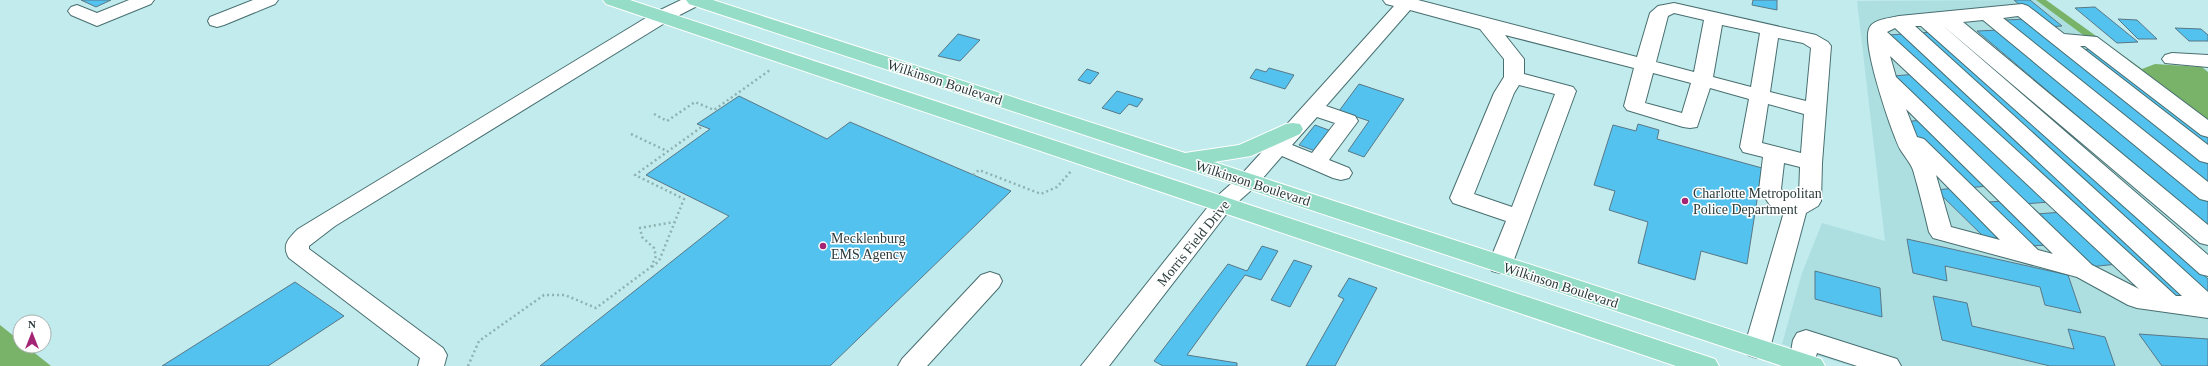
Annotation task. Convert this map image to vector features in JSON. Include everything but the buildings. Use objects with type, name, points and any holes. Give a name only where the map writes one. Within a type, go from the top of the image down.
[{"type":"main road","name":"Wilkinson Boulevard","points":[[612,0],[1223,203],[1706,366]]},
{"type":"main road","name":"Wilkinson Boulevard","points":[[695,0],[1500,265],[1807,364]]},
{"type":"main road","points":[[1181,159],[1243,151],[1294,129]]},
{"type":"street","points":[[77,11],[97,20],[104,19],[146,0]]},
{"type":"street","points":[[217,21],[269,0]]},
{"type":"street","points":[[431,366],[434,355],[297,252],[297,244],[306,235],[327,221],[661,17],[695,0]]},
{"type":"street","points":[[1402,1],[1487,25],[1647,65],[1702,81],[1815,110]]},
{"type":"street","name":"Morris Field Drive","points":[[1094,366],[1223,203],[1248,181],[1313,108],[1402,1]]},
{"type":"street","points":[[1714,18],[1702,81],[1690,122],[1634,106],[1647,65],[1659,13],[1664,10],[1674,8],[1809,40],[1820,46],[1811,163],[1810,201],[1796,209],[1757,348]]},
{"type":"street","points":[[2208,156],[2022,10],[1899,22],[1888,24],[1878,29],[1877,42],[1887,79],[1904,132],[1911,149],[1923,168],[1941,232],[2085,271],[2137,299],[2208,308]]},
{"type":"street","points":[[1987,14],[2208,194]]},
{"type":"street","points":[[1947,18],[2208,237]]},
{"type":"street","points":[[1925,20],[2208,268]]},
{"type":"street","points":[[1899,22],[2208,308]]},
{"type":"street","points":[[1487,25],[1514,59],[1514,77],[1504,93],[1461,198],[1519,217]]},
{"type":"street","points":[[1770,31],[1751,147],[1811,163]]},
{"type":"street","points":[[1877,33],[2169,304]]},
{"type":"street","points":[[2059,38],[2090,41],[2208,130]]},
{"type":"street","points":[[2172,59],[2208,61]]},
{"type":"street","points":[[1500,265],[1566,91],[1514,77]]},
{"type":"street","points":[[1887,79],[2085,271]]},
{"type":"street","points":[[1313,108],[1348,121],[1316,163]]},
{"type":"street","points":[[1904,132],[2030,255]]},
{"type":"street","points":[[1278,147],[1341,173]]},
{"type":"street","points":[[1774,154],[1770,190],[1778,200],[1796,209]]},
{"type":"street","points":[[910,366],[990,281]]},
{"type":"street","points":[[1807,364],[1806,340],[1888,366]]},
{"type":"path","points":[[654,114],[667,121],[695,102],[714,110],[775,66]]},
{"type":"path","points":[[468,366],[479,341],[544,295],[565,293],[596,308],[659,261],[684,200],[635,175],[703,126]]},
{"type":"path","points":[[631,134],[667,151]]},
{"type":"path","points":[[973,176],[979,170],[1041,194],[1057,187],[1073,168]]},
{"type":"path","points":[[651,267],[656,256],[654,248],[642,237],[640,228],[674,222]]},
{"type":"shaded area","points":[[2036,0],[2208,128],[2208,366],[1850,366],[1782,344],[1802,273],[1822,223],[1885,241],[1857,1]]},
{"type":"green space","points":[[2036,0],[2046,0],[2142,69],[2155,64],[2202,67],[2208,72],[2208,128]]},
{"type":"green space","points":[[0,325],[12,335],[12,354],[36,354],[51,366],[0,366]]},
{"type":"place","name":"Charlotte Metropolitan Police Department","points":[[1685,201]]},
{"type":"place","name":"Mecklenburg EMS Agency","points":[[823,246]]}]
